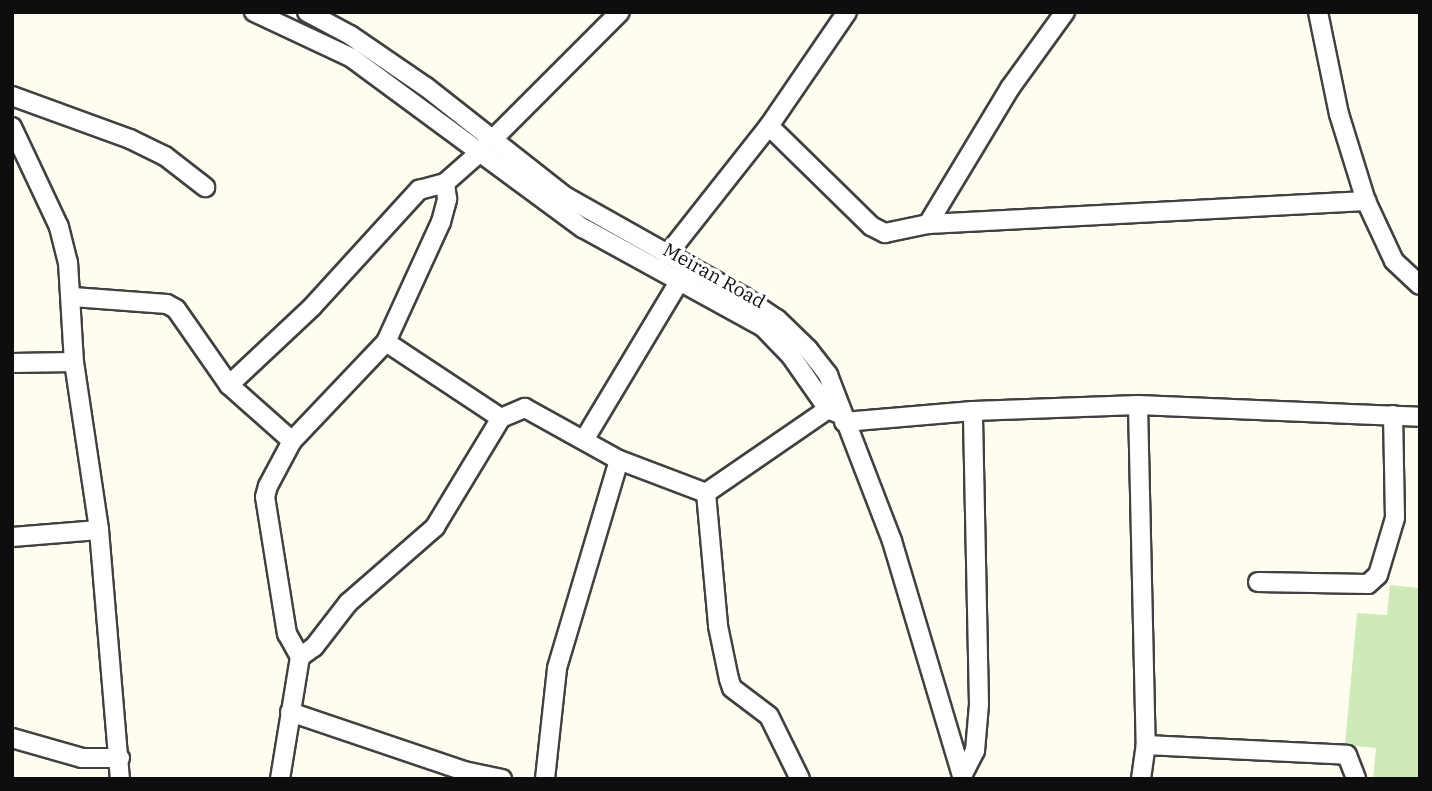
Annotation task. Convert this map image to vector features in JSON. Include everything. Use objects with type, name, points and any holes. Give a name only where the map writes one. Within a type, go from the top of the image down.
[{"type":"street","name":"Meiran Road","points":[[254,12],[341,51],[563,195],[777,319],[828,375],[838,415]]},
{"type":"street","name":"Meiran Road","points":[[307,12],[376,52],[583,228],[763,327],[791,356],[838,415]]},
{"type":"street","points":[[667,254],[769,126],[847,12]]},
{"type":"street","points":[[928,224],[1010,89],[1065,12]]},
{"type":"street","points":[[1318,12],[1339,114],[1366,201],[1394,261],[1420,285]]},
{"type":"street","points":[[229,385],[312,307],[419,190],[445,183],[615,14]]},
{"type":"street","points":[[12,96],[130,139],[165,156],[205,187]]},
{"type":"street","points":[[769,126],[871,226],[885,233],[928,224],[1366,201]]},
{"type":"street","points":[[12,127],[59,227],[73,297],[74,362],[99,530],[120,779]]},
{"type":"street","points":[[280,779],[300,657],[288,634],[265,497],[292,441],[386,342],[441,222],[447,200],[445,183]]},
{"type":"street","points":[[584,440],[680,281]]},
{"type":"street","points":[[73,297],[167,304],[176,309],[229,385],[292,441]]},
{"type":"street","points":[[386,342],[501,418]]},
{"type":"street","points":[[12,363],[74,362]]},
{"type":"street","points":[[706,493],[838,415],[1138,405],[1420,417]]},
{"type":"street","points":[[1138,405],[1146,746],[1141,779]]},
{"type":"street","points":[[300,657],[314,647],[348,603],[435,527],[501,418],[525,408],[619,460],[706,493]]},
{"type":"street","points":[[963,777],[975,751],[979,704],[973,411]]},
{"type":"street","points":[[838,415],[892,541],[963,777]]},
{"type":"street","points":[[1258,582],[1368,584],[1378,575],[1395,518],[1393,415]]},
{"type":"street","points":[[545,779],[557,668],[619,460]]},
{"type":"street","points":[[706,493],[718,626],[729,679],[732,688],[769,716],[800,779]]},
{"type":"street","points":[[12,537],[99,530]]},
{"type":"street","points":[[290,712],[464,771],[502,779]]},
{"type":"street","points":[[12,738],[82,758],[120,758]]},
{"type":"street","points":[[1146,746],[1347,755],[1356,779]]},
{"type":"green space","points":[[1390,585],[1420,588],[1420,779],[1373,779],[1376,748],[1345,745],[1357,613],[1387,615]]}]
